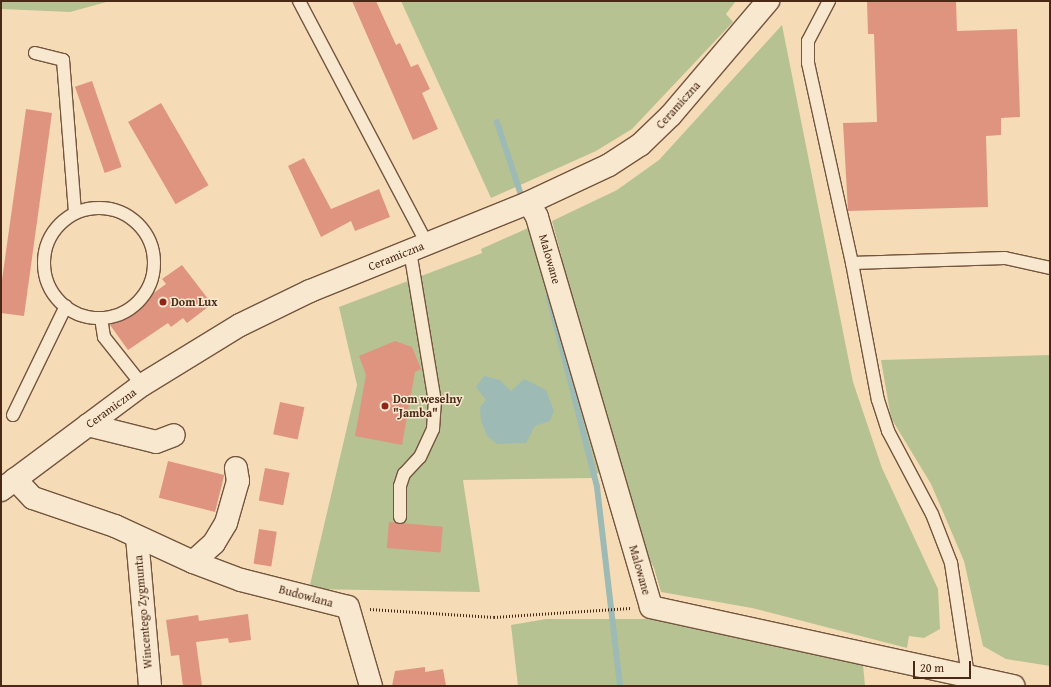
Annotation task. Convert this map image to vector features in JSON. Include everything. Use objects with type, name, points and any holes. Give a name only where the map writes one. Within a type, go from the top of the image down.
[{"type":"street","name":"Ceramiczna","points":[[8,484],[142,385],[240,325],[310,291],[525,204],[609,165],[640,145],[671,115],[768,1]]},
{"type":"street","name":"Malowane","points":[[525,204],[537,217],[651,607],[1013,686]]},
{"type":"street","points":[[88,425],[156,442],[174,435]]},
{"type":"street","points":[[193,562],[214,543],[226,523],[238,481],[236,468]]},
{"type":"street","name":"Budowlana","points":[[8,484],[33,498],[115,526],[193,562],[241,580],[348,607]]},
{"type":"street","name":"Wincentego Zygmunta","points":[[137,537],[150,686]]},
{"type":"street","points":[[348,607],[371,686]]},
{"type":"lane","points":[[299,1],[419,247],[436,402],[433,429],[420,457],[404,474],[400,486],[400,517]]},
{"type":"lane","points":[[829,1],[808,41],[808,64],[852,263],[878,400],[888,431],[932,514],[951,563],[968,676]]},
{"type":"lane","points":[[35,53],[63,60],[75,213]]},
{"type":"lane","points":[[93,208],[110,208],[127,215],[150,242],[154,259],[145,293],[133,306],[118,314],[101,318],[82,315],[66,306],[53,293],[45,276],[44,257],[49,239],[60,224],[75,213],[93,208]]},
{"type":"lane","points":[[852,263],[1005,258],[1050,268]]},
{"type":"lane","points":[[13,415],[66,306]]},
{"type":"lane","points":[[101,318],[104,336],[142,385]]},
{"type":"path","name":"Budowlana","points":[[348,607],[494,617],[621,608]]},
{"type":"green space","points":[[2,1],[110,1],[70,12],[1,9]]},
{"type":"green space","points":[[401,1],[736,1],[726,14],[733,22],[632,129],[596,151],[491,198]]},
{"type":"green space","points":[[782,25],[853,382],[882,468],[938,589],[940,629],[924,638],[909,636],[907,648],[752,608],[661,592],[654,568],[636,536],[557,260],[562,258],[552,221],[617,190],[659,160]]},
{"type":"green space","points":[[535,225],[606,472],[593,474],[594,478],[463,480],[480,592],[309,589],[357,385],[339,307],[482,253],[481,249]]},
{"type":"green space","points":[[1050,355],[1050,666],[1006,659],[983,646],[964,561],[931,484],[891,418],[881,360]]},
{"type":"green space","points":[[546,619],[653,619],[863,665],[865,686],[518,686],[511,625]]},
{"type":"water","points":[[484,376],[500,380],[511,391],[524,379],[546,390],[554,411],[550,421],[535,426],[526,443],[497,444],[487,436],[481,421],[480,407],[486,400],[476,387]]},
{"type":"building","points":[[352,1],[376,1],[396,45],[400,43],[411,67],[418,64],[430,89],[422,93],[438,129],[413,140]]},
{"type":"building","points":[[867,1],[956,1],[957,31],[1017,29],[1020,117],[1001,118],[1001,135],[986,136],[988,207],[848,211],[843,123],[877,122],[874,34],[868,34]]},
{"type":"building","points":[[92,81],[122,167],[105,173],[75,87]]},
{"type":"building","points":[[161,103],[208,185],[176,204],[128,122]]},
{"type":"building","points":[[26,109],[52,113],[24,316],[1,313],[1,287]]},
{"type":"building","points":[[304,158],[331,209],[379,189],[390,217],[355,231],[351,221],[321,237],[288,166]]},
{"type":"building","points":[[182,265],[212,304],[187,323],[183,318],[171,327],[168,323],[128,350],[110,325],[166,284],[162,279]]},
{"type":"building","name":"Dom weselny \"Jamba\"","points":[[395,341],[412,347],[421,369],[415,372],[402,445],[355,436],[366,375],[359,356]]},
{"type":"building","points":[[280,402],[304,407],[298,439],[273,434]]},
{"type":"building","points":[[168,461],[224,475],[215,512],[159,498]]},
{"type":"building","points":[[265,468],[290,473],[283,505],[259,500]]},
{"type":"building","points":[[389,522],[443,527],[441,553],[387,548]]},
{"type":"building","points":[[259,529],[277,532],[271,566],[254,564]]},
{"type":"building","points":[[248,614],[251,640],[229,643],[228,638],[196,642],[202,686],[183,686],[179,655],[171,656],[166,620],[198,615],[199,621]]},
{"type":"building","points":[[425,667],[425,672],[443,669],[446,686],[392,686],[395,671]]},
{"type":"waterway","points":[[497,122],[523,201]]},
{"type":"waterway","points":[[549,297],[597,487],[620,686]]},
{"type":"place","name":"Dom Lux","points":[[163,302]]},
{"type":"place","name":"Dom weselny \"Jamba\"","points":[[385,406]]}]
